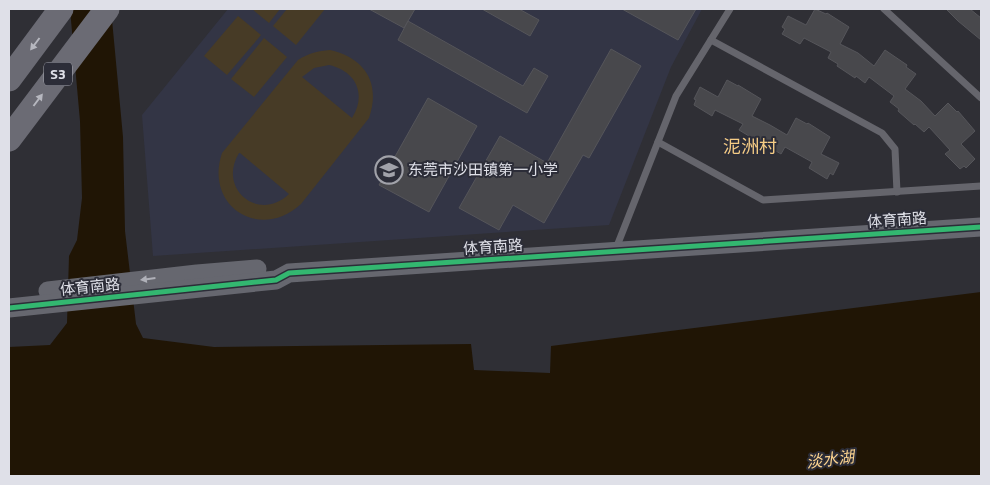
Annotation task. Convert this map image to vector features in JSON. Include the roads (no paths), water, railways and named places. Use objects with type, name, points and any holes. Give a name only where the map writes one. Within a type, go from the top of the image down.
[{"type":"highway","name":"S3","points":[[9,78],[61,9]]},
{"type":"highway","name":"S3","points":[[9,139],[107,9]]},
{"type":"street","name":"体育南路","points":[[9,308],[34,299],[198,280],[276,280],[289,273],[981,228]]},
{"type":"street","name":"体育南路","points":[[9,295],[34,299]]},
{"type":"lane","points":[[615,251],[676,96],[730,9]]},
{"type":"lane","points":[[884,9],[981,98]]},
{"type":"lane","points":[[711,40],[882,133],[895,149],[897,192]]},
{"type":"lane","points":[[658,142],[763,200],[981,186]]},
{"type":"water","name":"淡水湖","points":[[70,9],[111,9],[123,137],[125,231],[136,324],[143,338],[214,347],[471,344],[474,370],[550,373],[551,346],[981,292],[981,476],[9,476],[9,347],[50,345],[67,323],[69,256],[77,240],[82,198],[80,121]]},
{"type":"place","name":"东莞市沙田镇第一小学","points":[[389,170]]},
{"type":"district","name":"泥洲村","points":[[750,147]]}]
